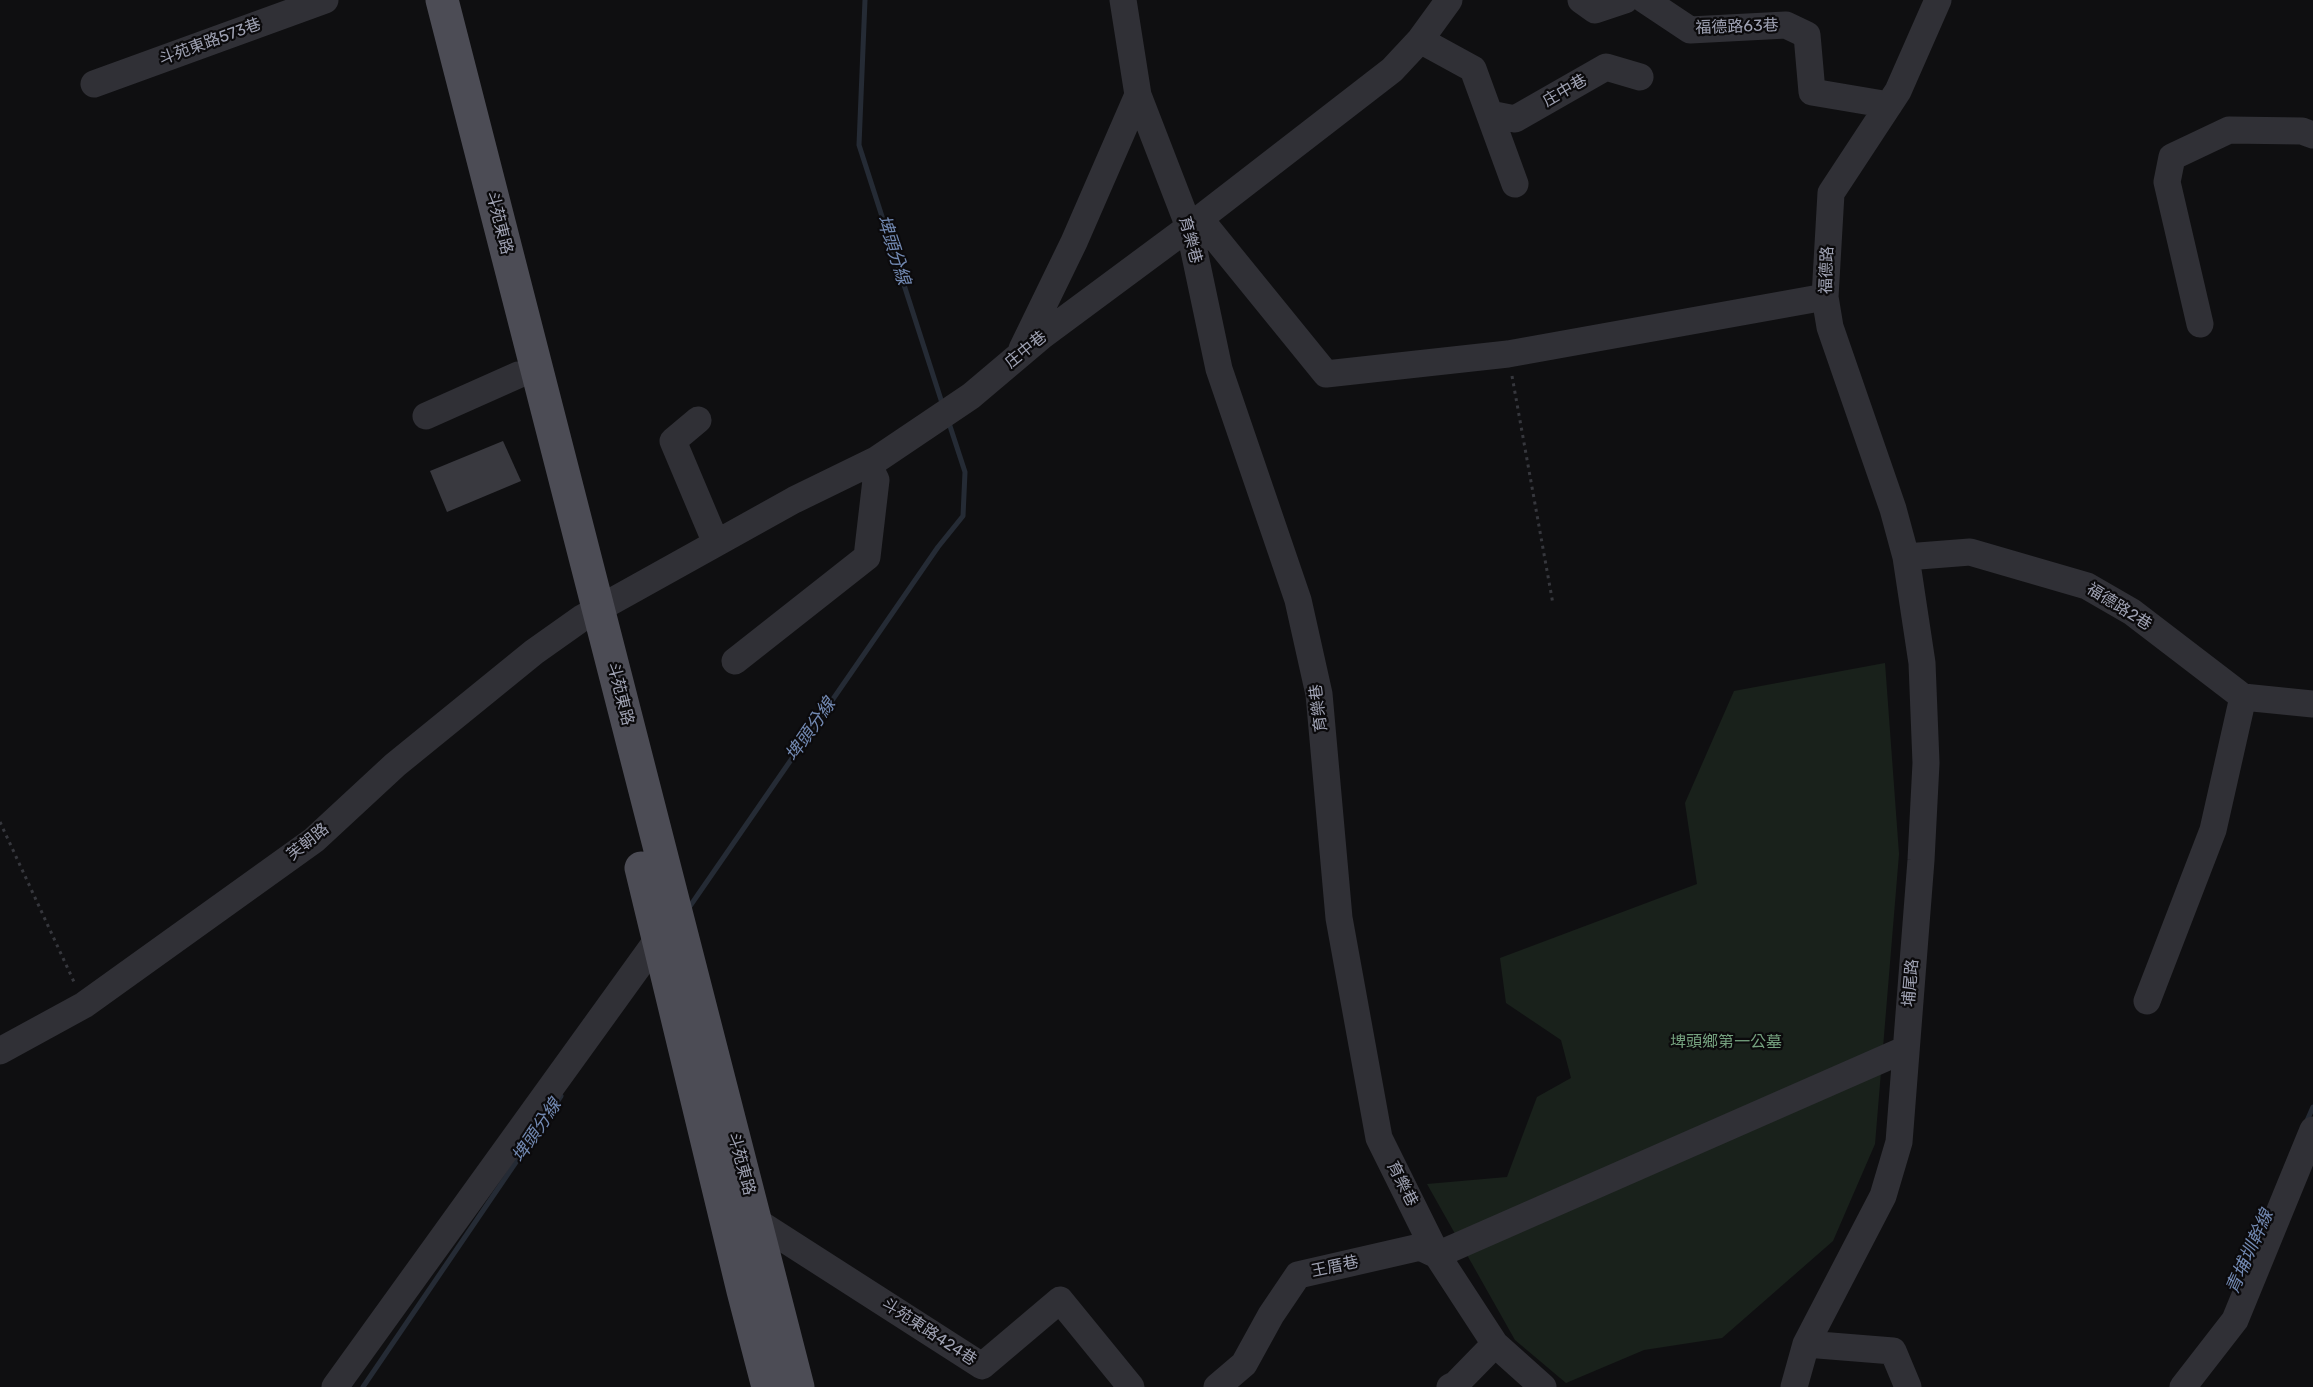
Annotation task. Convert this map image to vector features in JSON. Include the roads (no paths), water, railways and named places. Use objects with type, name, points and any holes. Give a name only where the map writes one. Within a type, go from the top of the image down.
[{"type":"main road","name":"斗苑東路","points":[[420,0],[459,109]]},
{"type":"main road","name":"斗苑東路","points":[[442,0],[459,109],[529,391],[676,913],[798,1387]]},
{"type":"main road","name":"斗苑東路","points":[[590,613],[659,941],[768,1387]]},
{"type":"street","name":"斗苑東路573巷","points":[[94,84],[325,0]]},
{"type":"street","name":"育樂巷","points":[[1123,0],[1138,95],[1194,223],[1219,369],[1298,600],[1319,694],[1340,918],[1378,1138],[1437,1255],[1495,1344],[1544,1387]]},
{"type":"street","name":"庄中巷","points":[[590,613],[794,500],[868,464],[971,396],[1019,356],[1392,70],[1420,39],[1449,0]]},
{"type":"street","points":[[1581,0],[1595,10],[1625,0]]},
{"type":"street","name":"福德路63巷","points":[[1645,0],[1690,30],[1786,25],[1807,35],[1812,92],[1889,105]]},
{"type":"street","name":"福德路","points":[[1906,556],[1893,509],[1830,327],[1825,297],[1831,193],[1899,91],[1938,0]]},
{"type":"street","points":[[1420,39],[1473,69],[1515,184]]},
{"type":"street","name":"庄中巷","points":[[1490,114],[1515,119],[1606,67],[1640,77]]},
{"type":"street","points":[[1019,356],[1074,242],[1138,95]]},
{"type":"street","points":[[2200,324],[2167,182],[2172,157],[2229,130],[2302,131],[2313,135]]},
{"type":"street","points":[[1194,223],[1326,374],[1508,354],[1825,297]]},
{"type":"street","points":[[426,416],[529,391]]},
{"type":"street","points":[[698,420],[673,441],[716,543]]},
{"type":"street","points":[[735,661],[867,557],[876,480],[868,464]]},
{"type":"street","name":"福德路2巷","points":[[1906,556],[1970,552],[2087,586],[2132,612],[2243,697]]},
{"type":"street","name":"埔尾路","points":[[1794,1387],[1806,1344],[1883,1196],[1899,1142],[1921,860],[1926,763],[1922,663],[1906,556]]},
{"type":"street","name":"芙朝路","points":[[0,1051],[84,1005],[314,840],[404,758],[534,652],[590,613]]},
{"type":"street","points":[[2147,1001],[2213,830],[2243,697],[2313,704]]},
{"type":"street","points":[[335,1387],[659,941],[676,913]]},
{"type":"street","points":[[1437,1255],[1906,1049]]},
{"type":"street","points":[[2183,1387],[2235,1320],[2313,1130]]},
{"type":"street","name":"斗苑東路424巷","points":[[756,1221],[982,1366],[1060,1300],[1131,1387]]},
{"type":"street","name":"王厝巷","points":[[1217,1387],[1244,1364],[1271,1315],[1298,1275],[1420,1247],[1437,1255]]},
{"type":"street","points":[[1450,1387],[1456,1384],[1495,1344]]},
{"type":"street","points":[[1806,1344],[1893,1351],[1908,1387]]},
{"type":"waterway","name":"埤頭分線","points":[[865,0],[859,145],[943,406]]},
{"type":"waterway","name":"埤頭分線","points":[[688,909],[938,547],[963,516],[965,472],[948,420]]},
{"type":"waterway","name":"埤頭分線","points":[[363,1387],[561,1096]]},
{"type":"waterway","name":"青埔圳幹線","points":[[2306,1123],[2313,1107]]},
{"type":"park label","name":"埤頭鄉第一公墓","points":[[1726,1042]]}]
